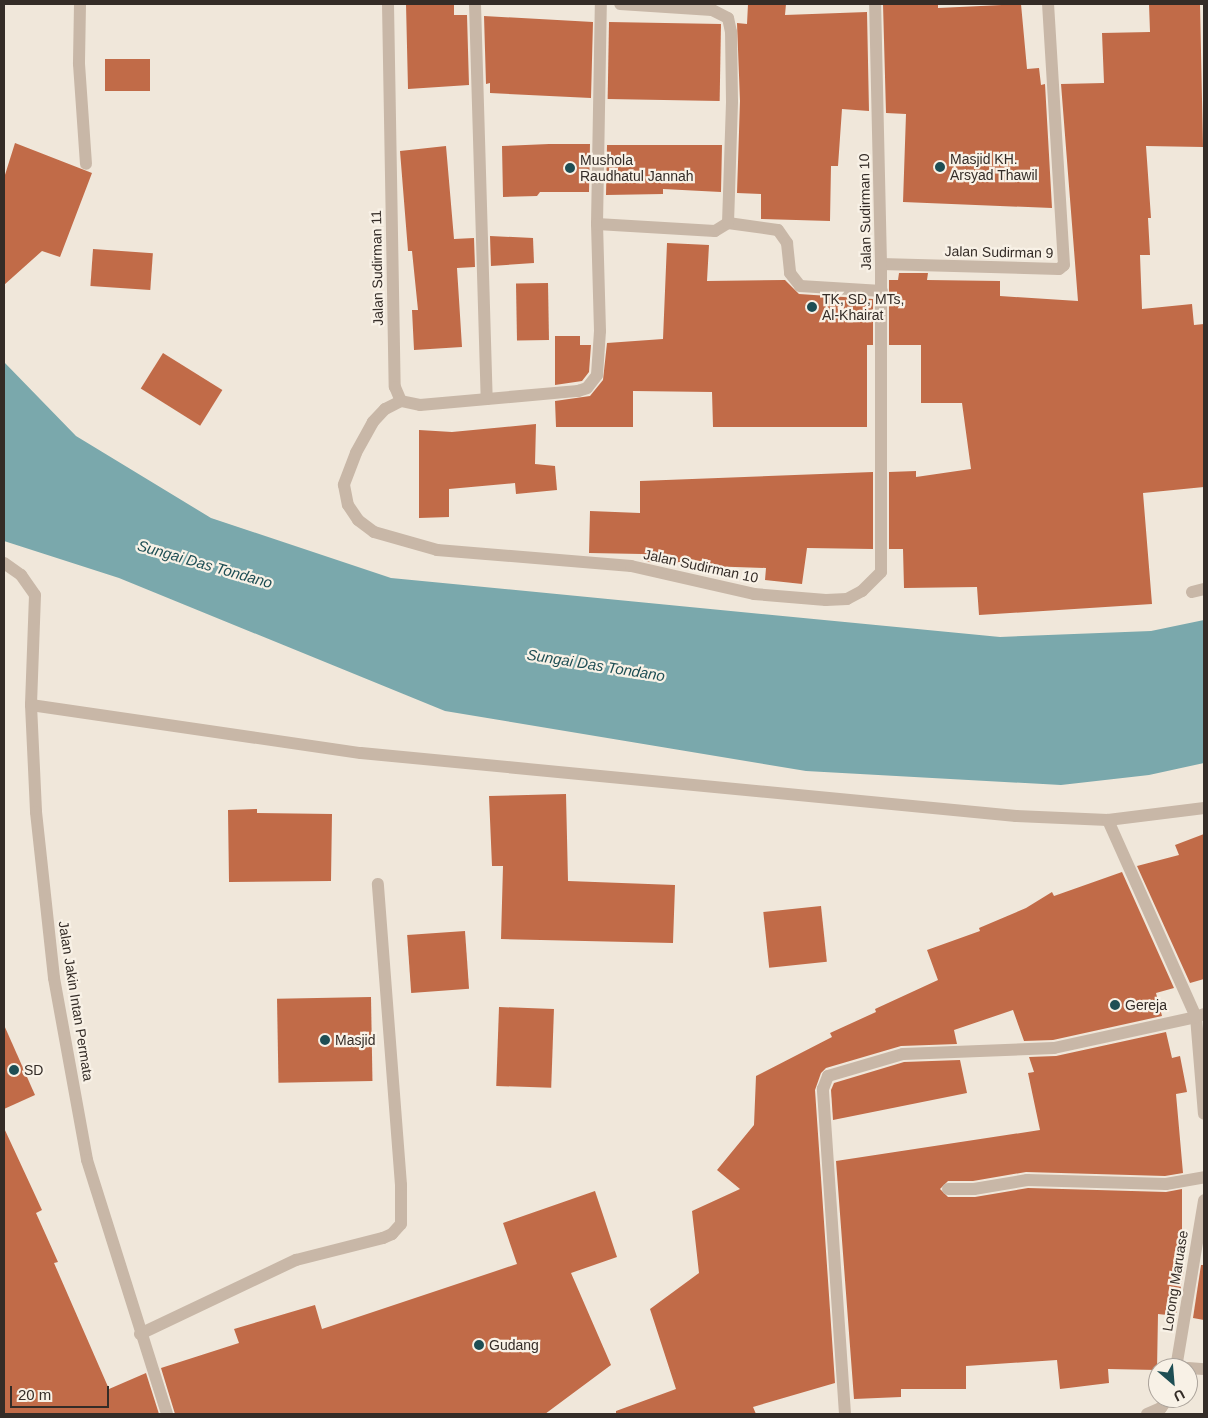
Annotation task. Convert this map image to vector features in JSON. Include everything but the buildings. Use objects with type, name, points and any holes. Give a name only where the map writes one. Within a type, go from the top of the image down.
[{"type":"street","points":[[80,4],[79,72],[86,164]]},
{"type":"street","name":"Jalan Sudirman 11","points":[[388,4],[393,363],[395,392],[401,401]]},
{"type":"street","points":[[475,4],[487,399]]},
{"type":"street","points":[[401,401],[420,405],[578,391],[587,388],[597,375],[600,331],[598,224],[600,4]]},
{"type":"street","points":[[620,4],[712,10],[728,18],[731,32],[732,101],[728,223]]},
{"type":"street","name":"Jalan Sudirman 10","points":[[401,401],[385,409],[373,422],[356,453],[344,485],[348,505],[358,520],[374,532],[437,550],[612,563],[742,592],[847,599],[862,592],[882,572],[882,291],[875,4]]},
{"type":"street","name":"Jalan Sudirman 9","points":[[881,264],[1060,269],[1064,265],[1048,4]]},
{"type":"street","points":[[598,224],[715,231],[728,223],[778,230],[787,243],[790,273],[800,286],[882,291]]},
{"type":"street","name":"Jalan Jakin Intan Permata","points":[[4,563],[21,575],[35,595],[31,705],[36,812],[54,978],[87,1160],[140,1334],[168,1414]]},
{"type":"street","points":[[31,705],[361,753],[1006,815],[1108,820],[1204,808]]},
{"type":"street","points":[[1108,820],[1200,1016],[1204,1114]]},
{"type":"street","points":[[140,1334],[296,1260],[383,1238],[392,1234],[401,1224],[401,1185],[378,884]]},
{"type":"street","points":[[845,1414],[836,1244],[823,1089],[828,1076],[903,1054],[1054,1048],[1200,1016]]},
{"type":"street","points":[[948,1189],[974,1189],[1027,1180],[1166,1184],[1204,1177]]},
{"type":"street","name":"Lorong Maruase","points":[[1179,1358],[1204,1200]]},
{"type":"street","points":[[1147,1414],[1161,1408]]},
{"type":"water","name":"Sungai Das Tondano","points":[[4,362],[76,436],[211,518],[391,578],[1000,637],[1151,631],[1204,620],[1204,763],[1149,775],[1061,785],[806,771],[445,711],[119,578],[4,541]]},
{"type":"place","name":"Masjid KH. Arsyad Thawil","points":[[940,167]]},
{"type":"place","name":"Mushola Raudhatul Jannah","points":[[570,168]]},
{"type":"place","name":"TK, SD, MTs, Al-Khairat","points":[[812,307]]},
{"type":"place","name":"Gereja","points":[[1115,1005]]},
{"type":"place","name":"Masjid","points":[[325,1040]]},
{"type":"place","name":"SD","points":[[14,1070]]},
{"type":"place","name":"Gudang","points":[[479,1345]]}]
